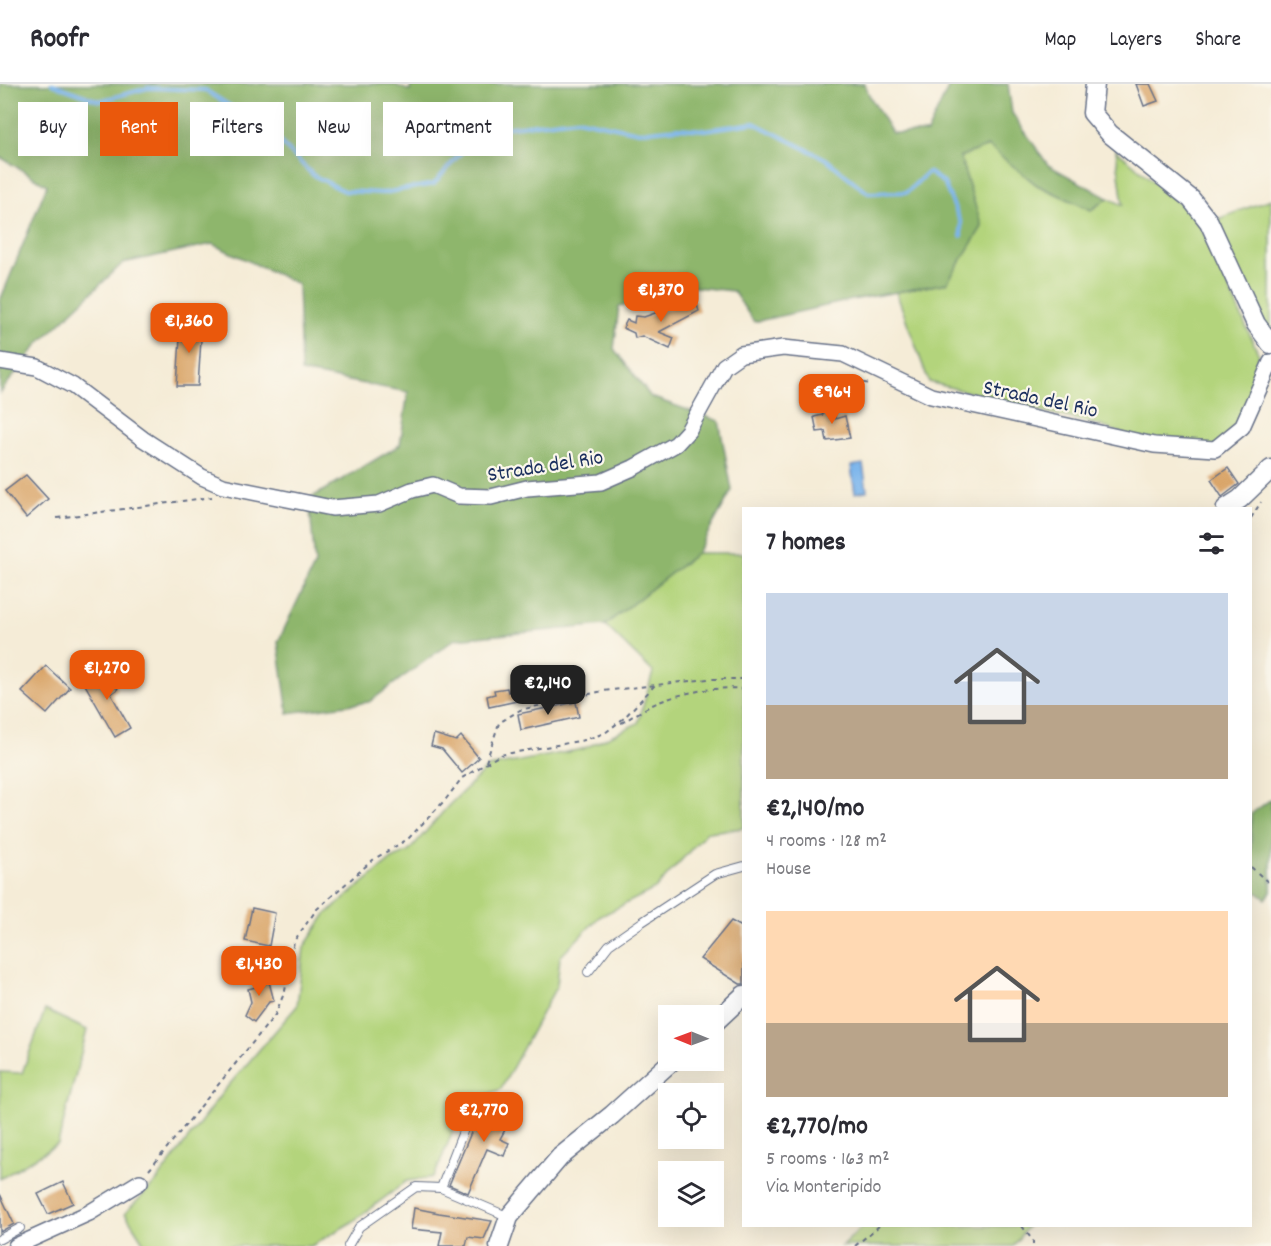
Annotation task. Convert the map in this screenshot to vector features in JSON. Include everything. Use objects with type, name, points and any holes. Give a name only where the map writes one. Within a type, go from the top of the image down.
[{"type":"street","points":[[1095,84],[1092,113],[1110,134],[1191,199],[1209,222],[1256,324],[1271,345]]},
{"type":"street","name":"Strada del Rio","points":[[0,361],[37,367],[73,386],[142,439],[202,477],[232,488],[332,508],[379,504],[412,490],[433,485],[459,496],[491,497],[527,488],[601,482],[633,468],[676,444],[688,431],[724,366],[741,354],[783,348],[843,354],[931,396],[1154,445],[1215,448],[1242,427],[1271,362]]},
{"type":"street","points":[[1228,507],[1240,499],[1271,470]]},
{"type":"street","points":[[724,1014],[742,997]]},
{"type":"street","points":[[499,1246],[509,1217],[560,1157],[661,1071]]},
{"type":"street","points":[[16,1246],[89,1213],[140,1182]]},
{"type":"lane","points":[[588,972],[609,945],[642,922],[715,874],[742,867]]},
{"type":"lane","points":[[441,1188],[471,1111]]},
{"type":"lane","points":[[348,1246],[359,1227],[416,1187],[441,1188],[509,1217]]},
{"type":"lane","points":[[0,1239],[20,1228]]},
{"type":"path","points":[[814,396],[836,381],[871,384]]},
{"type":"path","points":[[57,518],[216,496]]},
{"type":"path","points":[[486,762],[499,723],[520,710],[603,692],[726,678],[742,679]]},
{"type":"path","points":[[616,725],[655,685]]},
{"type":"path","points":[[140,1182],[275,1015],[285,991],[294,941],[316,909],[374,859],[408,839],[446,799],[462,778],[500,755],[585,740],[605,733],[657,703],[687,693],[742,689]]},
{"type":"path","points":[[1252,868],[1271,885]]},
{"type":"path","points":[[855,1246],[878,1227]]},
{"type":"path","points":[[1023,1227],[1033,1241],[1033,1246]]},
{"type":"green space","points":[[0,84],[393,84],[410,91],[411,84],[865,84],[869,95],[892,133],[927,133],[950,84],[1008,84],[1012,113],[1048,165],[1108,198],[1091,210],[1037,185],[988,146],[960,157],[982,227],[947,283],[852,300],[754,322],[733,291],[686,286],[651,299],[619,306],[614,349],[651,397],[719,421],[732,490],[697,553],[605,625],[455,639],[369,702],[288,713],[278,642],[315,564],[309,499],[400,445],[408,392],[301,372],[298,284],[212,244],[123,263],[38,344],[0,393],[0,301],[47,185],[0,157]]},
{"type":"green space","points":[[989,146],[1037,185],[1091,210],[1108,198],[1123,205],[1116,150],[1197,218],[1259,355],[1242,427],[1215,449],[1154,445],[1098,425],[929,382],[896,292],[947,283],[959,156]]},
{"type":"green space","points":[[1271,199],[1271,340],[1210,222]]},
{"type":"green space","points":[[697,553],[742,553],[742,828],[707,832],[655,889],[599,917],[560,957],[557,985],[501,1089],[464,1104],[434,1177],[407,1181],[352,1222],[311,1246],[146,1246],[125,1213],[156,1182],[222,1093],[297,1006],[304,947],[326,914],[392,859],[408,852],[449,805],[488,767],[583,749],[638,723],[653,672],[605,625]]},
{"type":"green space","points":[[1271,799],[1271,892],[1266,899],[1252,889],[1252,813]]},
{"type":"green space","points":[[45,1010],[87,1030],[58,1144],[0,1179],[0,1072],[22,1073]]},
{"type":"green space","points":[[862,1227],[1027,1227],[1013,1246],[842,1246]]},
{"type":"water","points":[[863,464],[867,491],[855,493],[851,466]]},
{"type":"building","points":[[1136,84],[1150,84],[1158,101],[1144,106]]},
{"type":"building","points":[[695,299],[699,311],[659,332],[674,338],[670,349],[642,336],[635,338],[634,333],[623,328],[627,320],[634,323],[635,316],[644,317]]},
{"type":"building","points":[[181,322],[202,324],[198,386],[177,386]]},
{"type":"building","points":[[834,406],[835,419],[845,416],[850,438],[827,441],[825,431],[817,432],[814,417],[823,415],[822,407]]},
{"type":"building","points":[[1228,468],[1239,484],[1222,497],[1211,480]]},
{"type":"building","points":[[26,475],[48,499],[26,518],[5,491]]},
{"type":"building","points":[[46,666],[70,688],[47,714],[22,692]]},
{"type":"building","points":[[105,668],[118,689],[111,694],[130,728],[115,737],[83,681]]},
{"type":"building","points":[[507,688],[508,692],[515,690],[517,701],[489,707],[487,696],[495,694],[494,690]]},
{"type":"building","points":[[576,702],[579,717],[521,730],[518,714]]},
{"type":"building","points":[[434,734],[456,741],[461,736],[479,758],[462,773],[442,749],[431,746]]},
{"type":"building","points":[[252,908],[275,913],[269,946],[245,941]]},
{"type":"building","points":[[731,921],[742,927],[742,984],[700,959]]},
{"type":"building","points":[[267,974],[274,1001],[269,1002],[254,1022],[245,1015],[251,1002],[248,989],[256,987],[254,978]]},
{"type":"building","points":[[497,1095],[518,1106],[500,1139],[509,1143],[504,1156],[487,1149],[468,1193],[449,1185],[473,1128],[480,1131]]},
{"type":"building","points":[[63,1182],[73,1203],[48,1214],[38,1194]]},
{"type":"building","points":[[0,1194],[14,1224],[0,1232]]},
{"type":"building","points":[[414,1208],[492,1221],[484,1239],[468,1237],[466,1246],[439,1246],[442,1232],[411,1229]]},
{"type":"waterway","points":[[52,84],[99,101],[148,88],[205,90],[268,130],[313,175],[344,191],[383,193],[434,184],[464,149],[495,129],[577,119],[639,132],[678,128],[705,130],[754,123],[826,159],[868,193],[907,192],[928,172],[944,183],[961,223],[961,236]]}]
